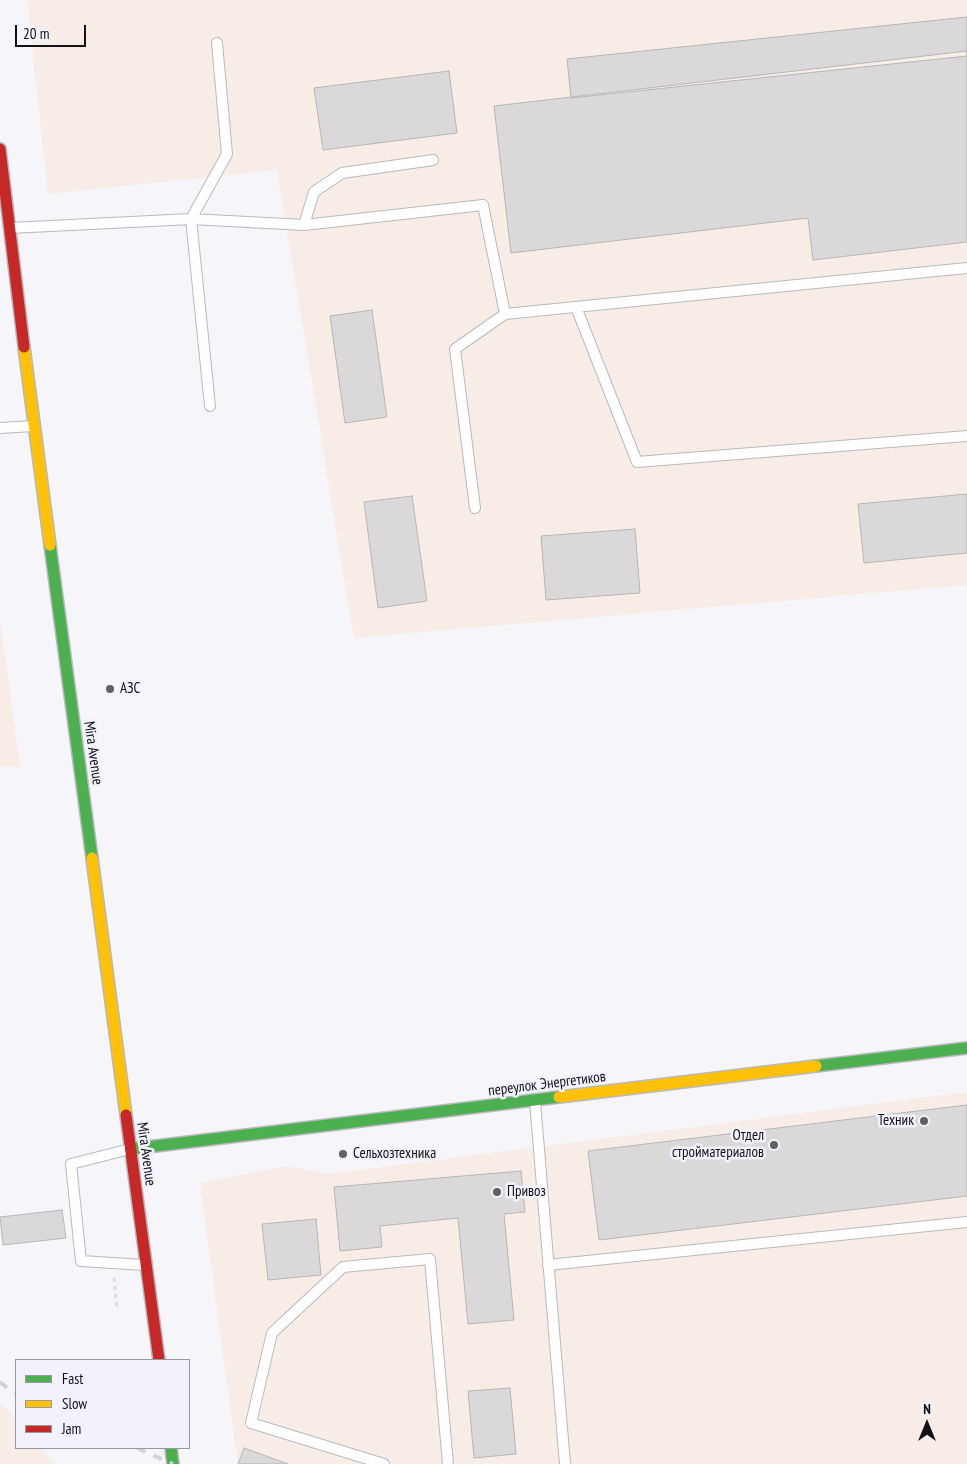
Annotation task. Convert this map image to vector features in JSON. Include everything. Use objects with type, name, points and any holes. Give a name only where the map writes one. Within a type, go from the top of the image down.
[{"type":"main road","name":"Mira Avenue","points":[[0,150],[5,228],[34,426],[159,1359]]},
{"type":"main road","name":"переулок Энергетиков","points":[[130,1149],[967,1048]]},
{"type":"main road","points":[[171,1449],[173,1464]]},
{"type":"lane","points":[[210,406],[191,219],[228,154],[217,42]]},
{"type":"lane","points":[[304,225],[314,192],[342,173],[433,160]]},
{"type":"lane","points":[[5,228],[191,219],[304,225],[483,205],[505,314]]},
{"type":"lane","points":[[475,508],[455,349],[505,314],[967,268]]},
{"type":"lane","points":[[576,307],[636,462],[967,436]]},
{"type":"lane","points":[[0,428],[34,426]]},
{"type":"lane","points":[[535,1100],[565,1464]]},
{"type":"lane","points":[[130,1149],[71,1164],[81,1261],[146,1265]]},
{"type":"lane","points":[[548,1265],[967,1222]]},
{"type":"lane","points":[[384,1464],[251,1423],[272,1333],[343,1267],[430,1259],[448,1464]]},
{"type":"path","points":[[112,1263],[118,1308]]},
{"type":"shaded area","points":[[27,0],[967,0],[967,585],[354,638],[277,170],[48,194]]},
{"type":"shaded area","points":[[0,620],[20,766],[0,767]]},
{"type":"shaded area","points":[[967,1092],[967,1464],[238,1464],[200,1183],[287,1166],[327,1174]]},
{"type":"shaded area","points":[[0,1403],[15,1416],[15,1449],[42,1449],[54,1464],[0,1464]]},
{"type":"building","points":[[967,17],[967,56],[571,98],[567,59]]},
{"type":"building","points":[[967,51],[967,242],[813,260],[808,218],[511,253],[494,106]]},
{"type":"building","points":[[449,71],[457,133],[323,150],[314,88]]},
{"type":"building","points":[[372,310],[387,417],[345,423],[330,316]]},
{"type":"building","points":[[967,494],[967,553],[864,563],[858,504]]},
{"type":"building","points":[[412,496],[427,601],[378,608],[364,502]]},
{"type":"building","points":[[635,529],[640,593],[546,600],[541,536]]},
{"type":"building","points":[[967,1105],[967,1196],[599,1240],[588,1151]]},
{"type":"building","points":[[521,1171],[525,1212],[504,1214],[514,1320],[468,1324],[458,1218],[380,1226],[382,1247],[340,1251],[334,1187]]},
{"type":"building","points":[[62,1210],[66,1238],[3,1245],[0,1217]]},
{"type":"building","points":[[316,1219],[321,1275],[268,1280],[262,1224]]},
{"type":"building","points":[[510,1388],[516,1454],[474,1458],[468,1391]]},
{"type":"building","points":[[244,1448],[288,1464],[238,1464]]},
{"type":"railway","points":[[0,1382],[15,1392]]},
{"type":"railway","points":[[139,1449],[173,1464]]},
{"type":"traffic: fast","points":[[50,545],[92,858]]},
{"type":"traffic: fast","points":[[816,1066],[967,1048]]},
{"type":"traffic: fast","points":[[131,1149],[559,1097]]},
{"type":"traffic: fast","points":[[171,1449],[173,1464]]},
{"type":"traffic: slow","points":[[24,347],[50,545]]},
{"type":"traffic: slow","points":[[92,858],[126,1115]]},
{"type":"traffic: slow","points":[[559,1097],[816,1066]]},
{"type":"traffic: jam","points":[[0,149],[24,347]]},
{"type":"traffic: jam","points":[[126,1115],[159,1359]]},
{"type":"place","name":"АЗС","points":[[110,689]]},
{"type":"place","name":"Техник","points":[[924,1121]]},
{"type":"place","name":"Отдел стройматериалов","points":[[774,1145]]},
{"type":"place","name":"Сельхозтехника","points":[[343,1154]]},
{"type":"place","name":"Привоз","points":[[497,1192]]}]
